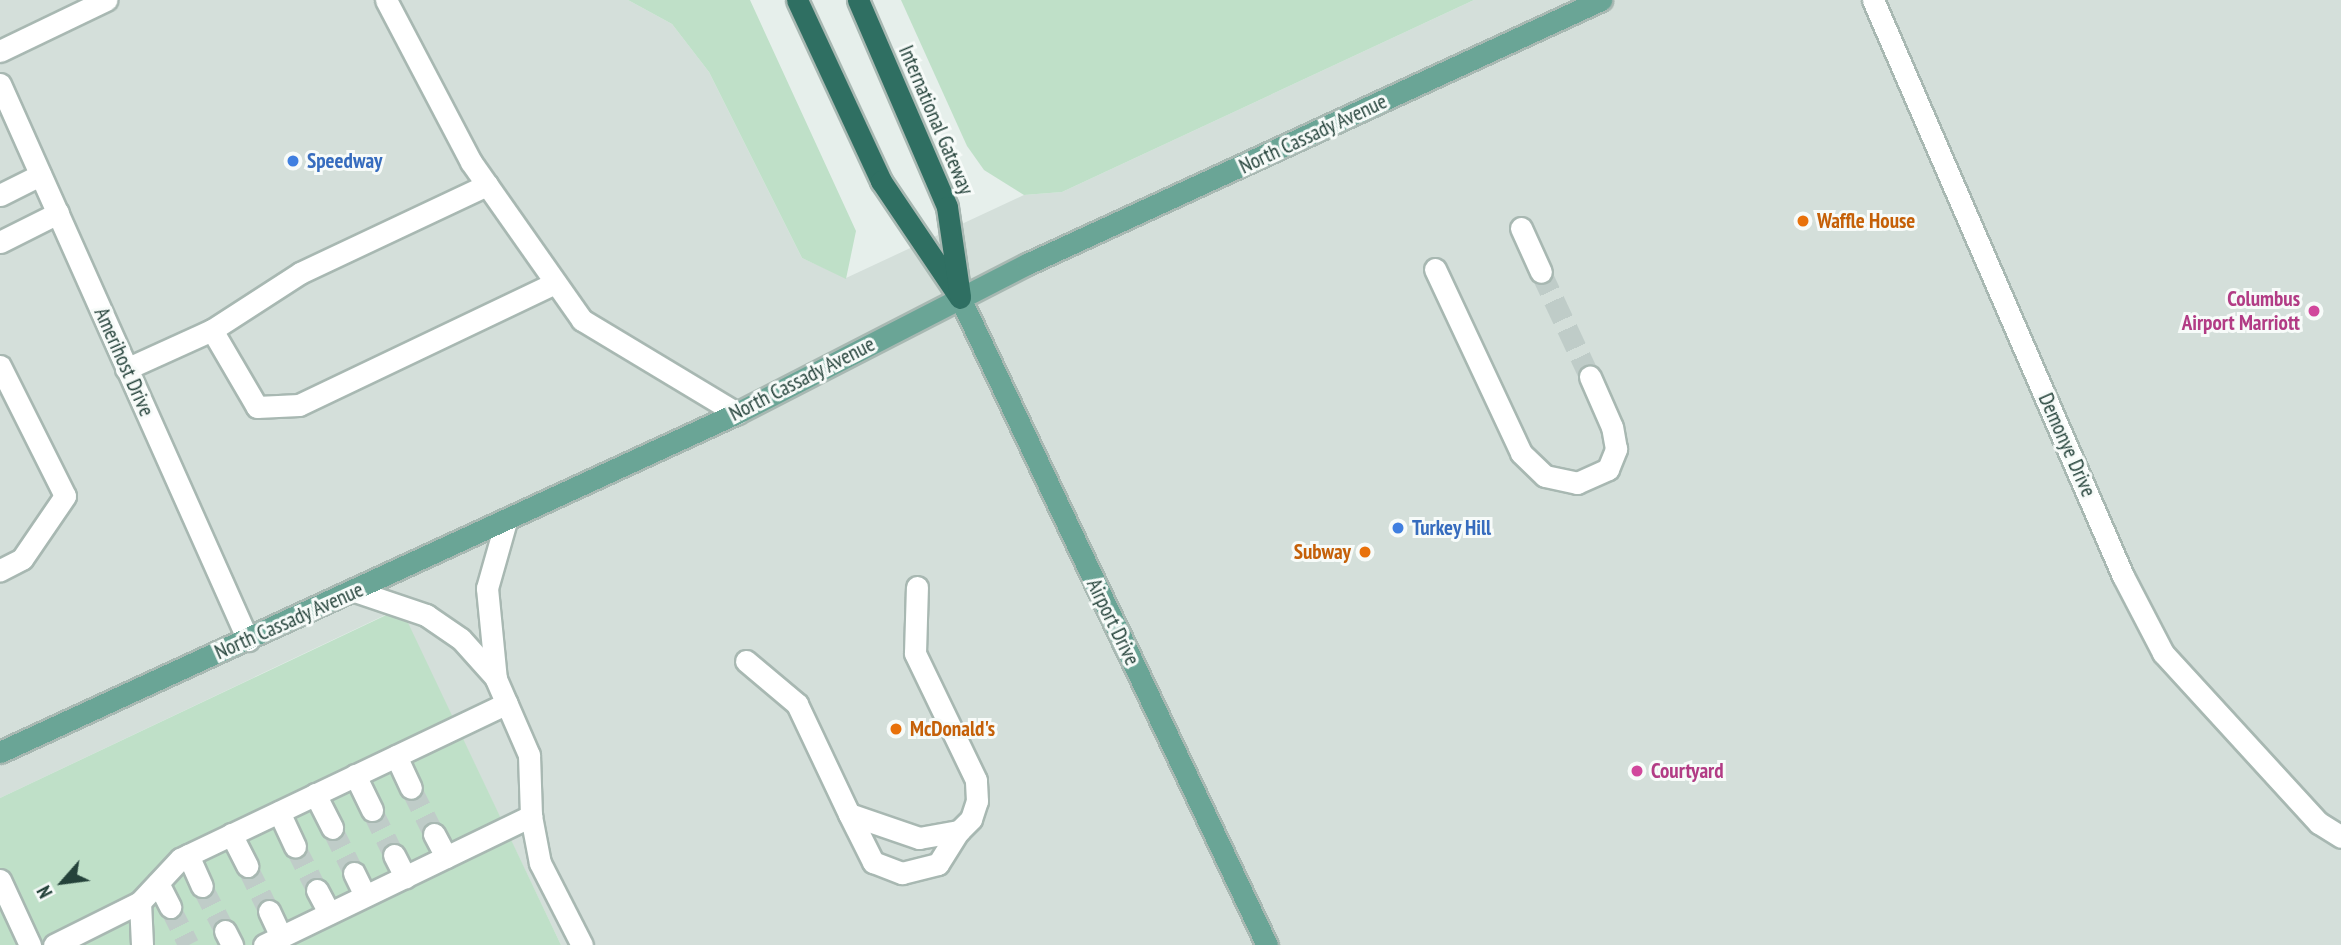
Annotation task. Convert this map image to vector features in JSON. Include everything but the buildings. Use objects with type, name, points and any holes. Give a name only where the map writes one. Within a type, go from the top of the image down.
[{"type":"highway","points":[[797,0],[881,181],[960,298]]},
{"type":"highway","name":"International Gateway","points":[[858,0],[947,207],[960,298]]},
{"type":"main road","name":"North Cassady Avenue","points":[[0,752],[737,413],[960,298],[1601,0]]},
{"type":"main road","name":"Airport Drive","points":[[960,298],[1267,945]]},
{"type":"street","points":[[0,51],[106,0]]},
{"type":"street","points":[[386,0],[487,186],[582,320],[737,413]]},
{"type":"street","name":"Demonye Drive","points":[[1873,0],[2123,576],[2163,653],[2319,822],[2341,837]]},
{"type":"street","name":"Amerihost Drive","points":[[0,84],[248,640]]},
{"type":"street","points":[[0,195],[40,175]]},
{"type":"street","points":[[126,369],[212,330],[300,273],[487,186]]},
{"type":"street","points":[[0,242],[58,214]]},
{"type":"street","points":[[1521,228],[1541,272]]},
{"type":"street","points":[[1435,268],[1531,465],[1545,476],[1577,483],[1608,469],[1616,449],[1612,427],[1590,377]]},
{"type":"street","points":[[212,330],[257,407],[299,405],[555,283]]},
{"type":"street","points":[[0,366],[65,496],[22,559],[0,570]]},
{"type":"street","points":[[506,521],[487,588],[496,678],[529,755],[531,816],[540,863],[582,945]]},
{"type":"street","points":[[746,661],[797,704],[873,862],[902,873],[938,864],[971,819],[977,801],[976,780],[915,653],[917,587]]},
{"type":"street","points":[[355,591],[426,615],[461,639],[496,678]]},
{"type":"street","points":[[54,945],[140,902],[188,855],[507,703]]},
{"type":"street","points":[[396,756],[411,788]]},
{"type":"street","points":[[355,775],[372,810]]},
{"type":"street","points":[[316,794],[332,828]]},
{"type":"street","points":[[279,812],[295,846]]},
{"type":"street","points":[[849,814],[919,838],[960,831]]},
{"type":"street","points":[[269,911],[272,941],[531,816]]},
{"type":"street","points":[[231,834],[247,866]]},
{"type":"street","points":[[434,834],[446,857]]},
{"type":"street","points":[[188,855],[202,886]]},
{"type":"street","points":[[394,855],[405,877]]},
{"type":"street","points":[[354,873],[365,896]]},
{"type":"street","points":[[0,880],[30,945]]},
{"type":"street","points":[[158,883],[170,907]]},
{"type":"street","points":[[317,890],[329,913]]},
{"type":"street","points":[[140,902],[142,945]]},
{"type":"shaded area","points":[[0,0],[628,0],[672,24],[709,72],[802,258],[846,278],[1024,195],[1062,192],[1474,0],[2341,0],[2341,945],[561,945],[400,608],[0,798]]},
{"type":"green space","points":[[628,0],[750,0],[856,231],[846,279],[802,258],[709,72],[672,24]]},
{"type":"green space","points":[[901,0],[1474,0],[1062,192],[1024,195],[984,170],[967,146]]},
{"type":"green space","points":[[401,608],[561,945],[0,945],[0,798]]},
{"type":"tunnel","points":[[1541,272],[1590,377]]},
{"type":"tunnel","points":[[411,788],[434,834]]},
{"type":"tunnel","points":[[372,810],[394,855]]},
{"type":"tunnel","points":[[332,828],[354,873]]},
{"type":"tunnel","points":[[295,846],[317,890]]},
{"type":"tunnel","points":[[247,866],[269,911]]},
{"type":"tunnel","points":[[202,886],[225,931]]},
{"type":"tunnel","points":[[170,907],[189,945]]},
{"type":"place","name":"Speedway","points":[[293,161]]},
{"type":"place","name":"Waffle House","points":[[1803,221]]},
{"type":"place","name":"Columbus Airport Marriott","points":[[2314,311]]},
{"type":"place","name":"Turkey Hill","points":[[1398,528]]},
{"type":"place","name":"Subway","points":[[1365,552]]},
{"type":"place","name":"McDonald's","points":[[896,729]]},
{"type":"place","name":"Courtyard","points":[[1637,771]]}]
